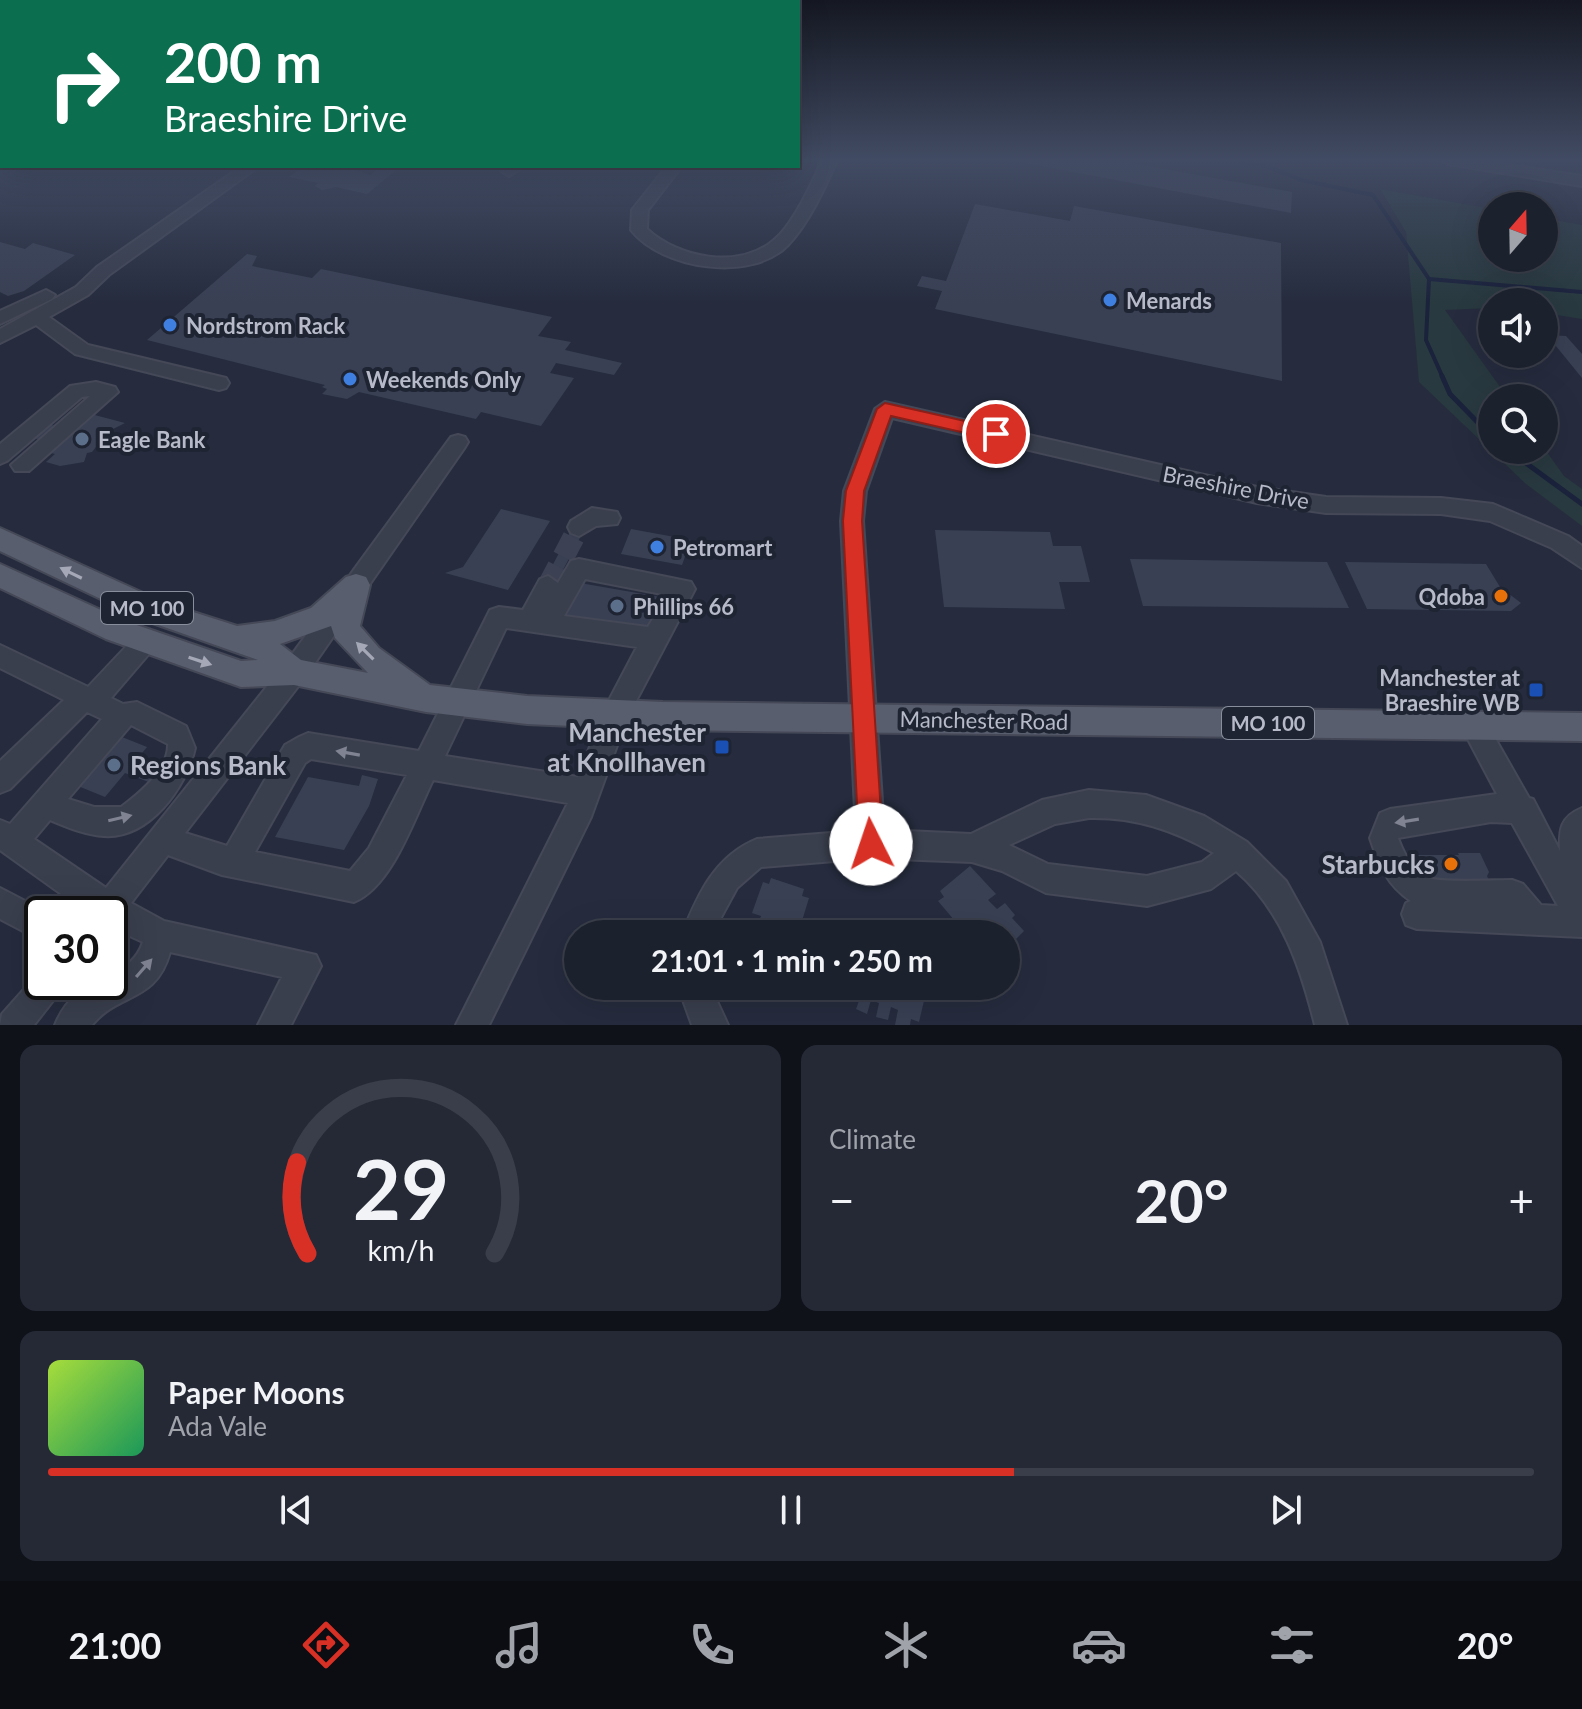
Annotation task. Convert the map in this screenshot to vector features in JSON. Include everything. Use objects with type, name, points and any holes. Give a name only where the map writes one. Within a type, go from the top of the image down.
[{"type":"main road","name":"Manchester Road","points":[[0,539],[122,598],[263,647],[294,672]]},
{"type":"main road","name":"Manchester Road","points":[[0,575],[64,607],[147,642],[241,674],[294,672],[460,703],[615,715],[1582,727]]},
{"type":"main road","points":[[236,638],[275,633],[321,617],[356,585]]},
{"type":"main road","points":[[356,585],[345,629],[369,657],[426,698]]},
{"type":"street","points":[[0,337],[82,291],[103,271],[193,208]]},
{"type":"street","points":[[642,208],[639,230],[648,242],[661,250],[717,261],[743,260],[765,253],[784,240],[802,208]]},
{"type":"street","points":[[0,318],[70,283],[103,271]]},
{"type":"street","points":[[36,316],[82,350],[219,383]]},
{"type":"street","points":[[13,460],[99,390]]},
{"type":"street","name":"Braeshire Drive","points":[[863,719],[852,521],[855,491],[885,409],[1257,495],[1326,505],[1441,506],[1493,513],[1560,542],[1582,559]]},
{"type":"street","points":[[118,896],[294,672],[458,442]]},
{"type":"street","points":[[579,527],[592,517],[609,518]]},
{"type":"street","points":[[472,1025],[586,792],[615,715],[683,589],[579,568],[538,623]]},
{"type":"street","points":[[538,623],[548,586]]},
{"type":"street","points":[[162,839],[234,862],[354,887],[368,877],[460,703],[499,617],[654,639]]},
{"type":"street","points":[[0,780],[147,642]]},
{"type":"street","points":[[0,656],[122,716]]},
{"type":"street","points":[[45,804],[90,820],[123,820],[143,808],[178,767],[184,753],[182,741],[176,733],[137,714],[122,716],[45,804],[6,838],[85,896]]},
{"type":"street","points":[[863,719],[871,844]]},
{"type":"street","points":[[1474,726],[1523,809],[1582,921]]},
{"type":"street","points":[[234,862],[295,754],[308,746],[586,792]]},
{"type":"street","points":[[972,848],[1040,816],[1088,804],[1145,809],[1218,836],[1278,894],[1301,932],[1320,975],[1331,1025]]},
{"type":"street","points":[[1523,809],[1491,808],[1390,823],[1384,838],[1386,849],[1398,871],[1425,893],[1512,895],[1533,919]]},
{"type":"street","points":[[1582,822],[1574,829],[1574,851],[1582,874]]},
{"type":"street","points":[[703,920],[715,892],[741,862],[757,853],[871,844],[972,848],[1006,858],[1046,878],[1147,891],[1211,874],[1237,852]]},
{"type":"street","points":[[0,903],[24,916]]},
{"type":"street","points":[[1417,914],[1582,921]]},
{"type":"street","points":[[128,921],[160,935],[305,966],[274,1025]]},
{"type":"street","points":[[71,1025],[89,1003],[140,976],[152,962],[160,935]]},
{"type":"street","points":[[13,1025],[33,1000]]},
{"type":"street","points":[[699,1000],[704,1016],[712,1025]]},
{"type":"shaded area","points":[[1391,208],[1478,208],[1478,272],[1558,272],[1558,221],[1582,225],[1582,319],[1558,315],[1558,288],[1478,288],[1478,309],[1445,310],[1478,356],[1478,368],[1487,368],[1498,384],[1478,384],[1478,438],[1419,382],[1406,232]]},
{"type":"shaded area","points":[[1505,464],[1555,464],[1564,476],[1582,489],[1582,526],[1526,484]]},
{"type":"building","name":"Menards","points":[[974,208],[996,208],[1070,221],[1074,208],[1084,208],[1281,243],[1282,381],[935,309],[942,291],[917,286],[922,276],[946,281]]},
{"type":"building","points":[[1264,208],[1291,208],[1291,213]]},
{"type":"building","points":[[0,242],[25,249],[33,243],[75,255],[24,291],[8,296],[0,292]]},
{"type":"building","points":[[247,254],[257,256],[252,266],[312,278],[321,269],[552,317],[538,336],[571,342],[565,350],[622,363],[614,375],[556,363],[550,373],[574,378],[541,426],[481,412],[476,419],[359,392],[347,399],[322,394],[327,389],[322,387],[325,385],[147,340]]},
{"type":"building","points":[[1558,336],[1566,336],[1582,354],[1582,378],[1558,349]]},
{"type":"building","name":"Eagle Bank","points":[[87,413],[125,423],[113,429],[111,435],[87,453],[84,462],[60,466],[46,462],[55,454],[47,452],[56,444],[23,435],[39,422],[69,429]]},
{"type":"building","points":[[501,509],[550,521],[508,590],[445,573],[463,567]]},
{"type":"building","points":[[574,525],[585,528],[554,587],[542,585]]},
{"type":"building","name":"Petromart","points":[[631,529],[691,540],[682,565],[621,554]]},
{"type":"building","points":[[935,530],[1050,532],[1053,546],[1081,546],[1090,582],[1059,582],[1065,609],[944,607]]},
{"type":"building","points":[[1130,559],[1327,562],[1349,608],[1143,606]]},
{"type":"building","points":[[1345,562],[1486,564],[1500,587],[1521,603],[1511,611],[1367,609]]},
{"type":"building","name":"Phillips 66","points":[[580,583],[666,598],[655,631],[567,615]]},
{"type":"building","name":"Regions Bank","points":[[122,737],[147,747],[138,758],[167,768],[154,784],[125,773],[105,797],[78,786]]},
{"type":"building","points":[[362,775],[378,779],[369,806],[344,850],[275,837],[308,777],[359,786]]},
{"type":"building","name":"Starbucks","points":[[1480,853],[1489,872],[1490,883],[1424,882],[1413,855],[1459,855]]},
{"type":"building","points":[[970,866],[996,894],[988,900],[997,909],[1005,903],[1015,915],[1014,920],[954,920],[938,901],[944,897],[940,891]]},
{"type":"building","points":[[771,878],[804,889],[802,896],[809,898],[802,920],[760,920],[761,916],[752,913],[763,882],[769,884]]},
{"type":"building","points":[[856,1000],[871,1000],[867,1014],[856,1009],[859,1001]]},
{"type":"building","points":[[871,1000],[924,1000],[919,1022],[911,1019],[910,1025],[895,1025],[898,1010],[891,1007],[888,1020],[876,1017],[879,1003]]},
{"type":"waterway","points":[[1382,208],[1429,279]]},
{"type":"waterway","points":[[1429,279],[1582,292]]},
{"type":"waterway","points":[[1429,279],[1426,340],[1443,378]]},
{"type":"waterway","points":[[1442,376],[1450,394],[1478,423]]},
{"type":"waterway","points":[[1527,464],[1582,504]]},
{"type":"tunnel","points":[[548,586],[579,527]]},
{"type":"place","name":"Menards","points":[[1110,300]]},
{"type":"place","name":"Nordstrom Rack","points":[[170,325]]},
{"type":"place","name":"Weekends Only","points":[[350,379]]},
{"type":"place","name":"Eagle Bank","points":[[82,439]]},
{"type":"place","name":"Petromart","points":[[657,547]]},
{"type":"place","name":"Qdoba","points":[[1501,596]]},
{"type":"place","name":"Phillips 66","points":[[617,606]]},
{"type":"place","name":"Manchester at Braeshire WB","points":[[1536,690]]},
{"type":"place","name":"Manchester at Knollhaven","points":[[722,747]]},
{"type":"place","name":"Regions Bank","points":[[114,765]]},
{"type":"place","name":"Starbucks","points":[[1451,864]]},
{"type":"route","points":[[871,844],[852,521],[855,491],[885,409],[996,434]]}]
